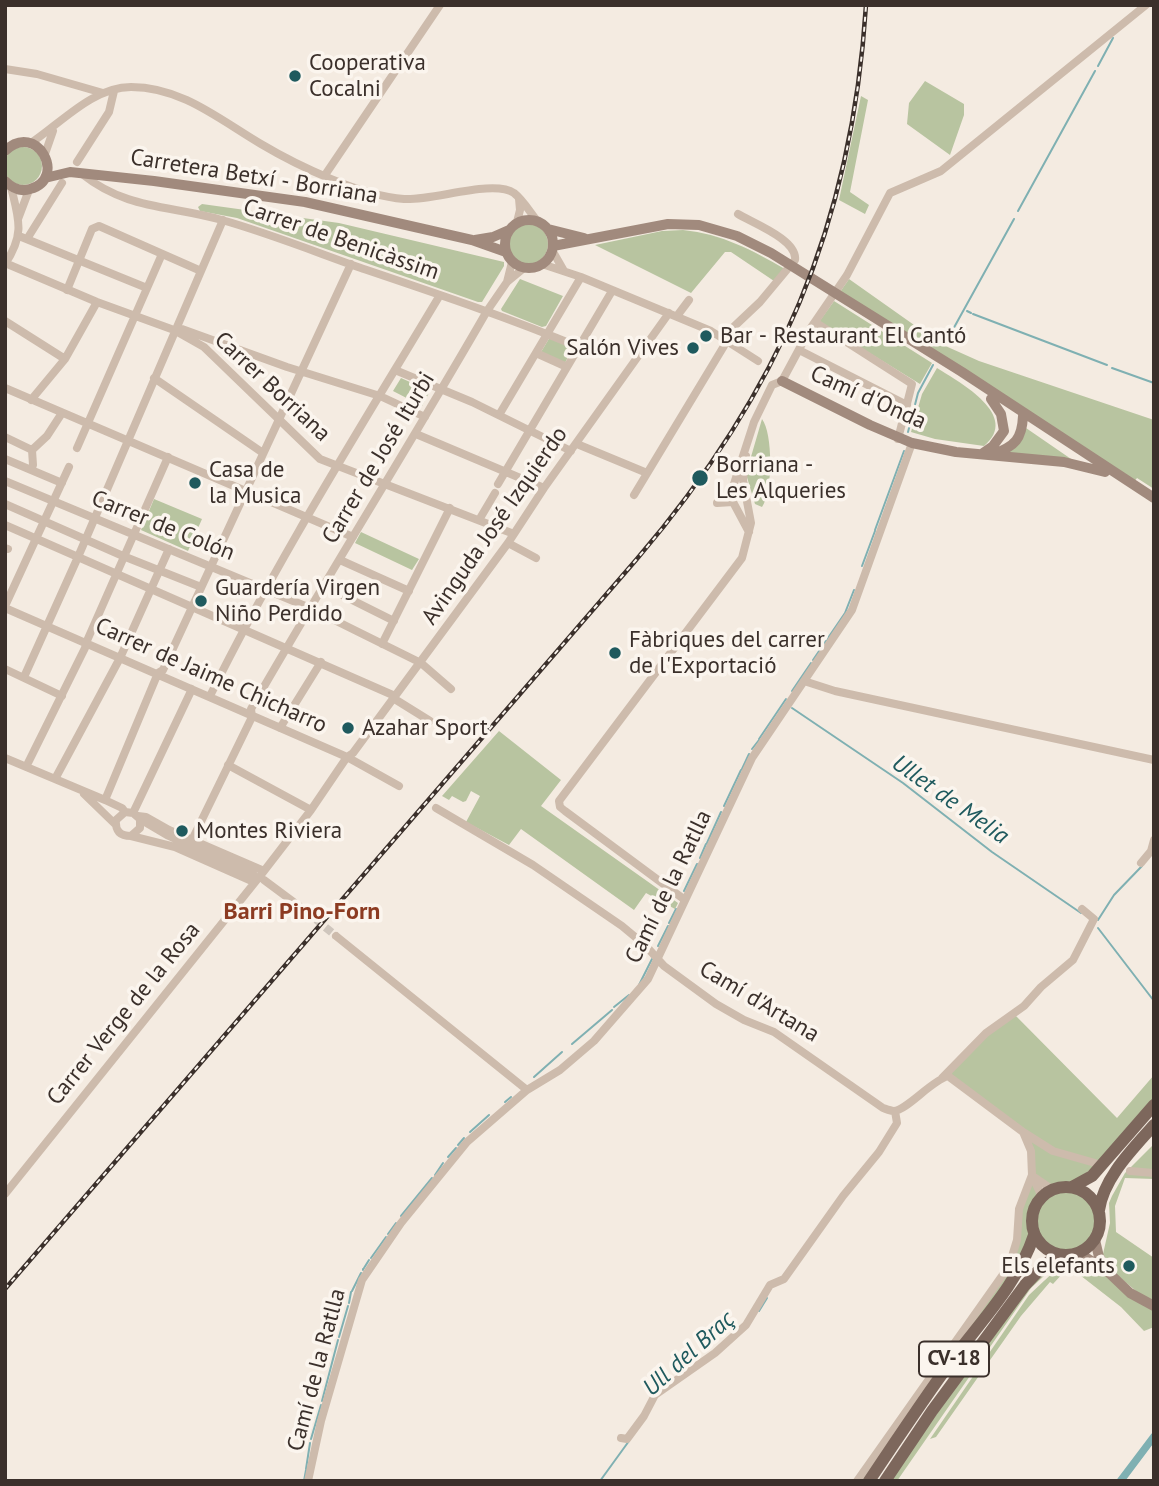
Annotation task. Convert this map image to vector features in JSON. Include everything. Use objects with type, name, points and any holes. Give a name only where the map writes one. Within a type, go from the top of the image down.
[{"type":"main road","points":[[5,151],[16,144],[31,143]]},
{"type":"main road","name":"Carretera Betxí - Borriana","points":[[31,143],[46,157],[76,173]]},
{"type":"main road","points":[[8,184],[29,190],[41,183],[45,178],[46,157]]},
{"type":"main road","name":"Carretera Betxí - Borriana","points":[[45,178],[76,173],[305,202],[472,240],[509,257]]},
{"type":"main road","points":[[587,239],[526,220],[513,226],[505,245],[509,257],[524,268],[534,268],[542,264],[552,248],[663,224],[691,224],[730,233],[771,253],[1154,498]]},
{"type":"main road","name":"Carretera Betxí - Borriana","points":[[472,240],[484,239],[513,226]]},
{"type":"main road","points":[[548,229],[552,248]]},
{"type":"main road","points":[[946,363],[991,399],[1077,448]]},
{"type":"main road","name":"Camí d'Onda","points":[[782,381],[898,439],[912,443],[935,449],[1064,463],[1105,472]]},
{"type":"main road","points":[[985,388],[1022,418],[1105,472],[1139,489]]},
{"type":"main road","points":[[991,399],[1001,414],[1004,431]]},
{"type":"main road","points":[[986,454],[1010,424],[1022,418]]},
{"type":"main road","points":[[986,454],[1016,440],[1021,433],[1022,418]]},
{"type":"main road","points":[[1047,1193],[1072,1187],[1092,1175],[1154,1105]]},
{"type":"main road","points":[[1098,1210],[1110,1181],[1154,1125]]},
{"type":"main road","points":[[1034,1235],[1049,1251],[1059,1255],[1079,1253],[1095,1240],[1100,1226],[1098,1210],[1093,1199],[1072,1187]]},
{"type":"main road","name":"CV-18","points":[[869,1481],[1017,1273],[1028,1254],[1034,1235],[1034,1208],[1047,1193]]},
{"type":"main road","points":[[1095,1240],[1099,1257],[1108,1272]]},
{"type":"main road","points":[[1079,1253],[1108,1272],[1130,1293],[1154,1306]]},
{"type":"main road","name":"CV-18","points":[[885,1481],[932,1411],[1025,1284],[1059,1255]]},
{"type":"street","points":[[324,175],[440,5]]},
{"type":"street","points":[[749,528],[734,505],[733,485],[750,435],[772,385],[782,381],[815,322],[847,275],[890,193],[941,171],[1146,5]]},
{"type":"street","points":[[5,69],[37,74],[103,93]]},
{"type":"street","points":[[31,143],[103,93],[129,87],[160,90],[197,104],[262,145],[324,175],[379,196],[408,199],[440,197],[495,187],[507,189],[518,196],[538,222]]},
{"type":"street","points":[[77,162],[108,112],[114,90]]},
{"type":"street","points":[[46,157],[54,128]]},
{"type":"street","name":"Carrer de Benicàssim","points":[[76,173],[127,199],[149,206],[223,220],[487,311],[579,347]]},
{"type":"street","points":[[5,264],[62,183]]},
{"type":"street","points":[[8,184],[23,238]]},
{"type":"street","points":[[18,219],[29,190]]},
{"type":"street","points":[[513,226],[520,210],[518,196]]},
{"type":"street","points":[[634,495],[724,346],[724,335],[777,284],[796,257],[793,249],[779,237],[738,214]]},
{"type":"street","points":[[24,677],[223,220]]},
{"type":"street","points":[[67,290],[92,229],[99,226],[201,271]]},
{"type":"street","points":[[23,238],[147,288]]},
{"type":"street","points":[[552,248],[564,271]]},
{"type":"street","points":[[77,448],[162,254]]},
{"type":"street","name":"Carrer de José Iturbi","points":[[508,282],[509,257]]},
{"type":"street","name":"Carrer Borriana","points":[[5,264],[174,330],[204,347],[320,459],[514,534]]},
{"type":"street","points":[[105,800],[158,673],[163,670],[351,264]]},
{"type":"street","points":[[542,264],[673,314],[725,338],[758,361]]},
{"type":"street","name":"Carrer de José Iturbi","points":[[192,840],[252,717],[251,709],[286,647],[340,561],[487,311],[508,282],[524,268]]},
{"type":"street","points":[[499,415],[581,277]]},
{"type":"street","points":[[479,520],[612,291]]},
{"type":"street","points":[[210,696],[307,517],[440,295]]},
{"type":"street","name":"Avinguda José Izquierdo","points":[[347,757],[354,753],[421,663],[508,543],[544,488],[673,314],[689,300]]},
{"type":"street","points":[[31,400],[65,359],[97,302]]},
{"type":"street","points":[[5,321],[65,359]]},
{"type":"street","points":[[815,322],[913,385],[898,439]]},
{"type":"street","points":[[174,330],[182,329],[301,372],[380,396],[425,417]]},
{"type":"street","points":[[204,347],[208,338]]},
{"type":"street","points":[[799,350],[907,405]]},
{"type":"street","points":[[536,353],[567,367]]},
{"type":"street","points":[[395,370],[499,415],[571,451]]},
{"type":"street","points":[[154,378],[263,453]]},
{"type":"street","points":[[5,388],[353,537]]},
{"type":"street","points":[[32,450],[47,436],[62,413]]},
{"type":"street","points":[[416,433],[544,488]]},
{"type":"street","points":[[685,900],[565,811],[560,807],[559,801],[739,563],[749,528],[749,505],[743,469],[750,435]]},
{"type":"street","points":[[5,437],[32,450]]},
{"type":"street","name":"Camí de la Ratlla","points":[[308,1481],[320,1421],[362,1280],[401,1223],[467,1142],[527,1090],[560,1070],[594,1041],[639,991],[658,959],[752,758],[852,610],[912,443]]},
{"type":"street","points":[[577,444],[647,473]]},
{"type":"street","points":[[31,470],[32,450]]},
{"type":"street","points":[[26,767],[85,648],[132,534],[168,457]]},
{"type":"street","points":[[5,459],[62,483]]},
{"type":"street","points":[[5,607],[69,467]]},
{"type":"street","name":"Carrer de Colón","points":[[5,481],[310,608],[421,663],[451,689]]},
{"type":"street","points":[[733,485],[744,485]]},
{"type":"street","points":[[718,503],[743,509],[749,505]]},
{"type":"street","points":[[5,504],[201,587]]},
{"type":"street","points":[[382,644],[450,508]]},
{"type":"street","points":[[5,525],[321,662],[394,697],[430,721]]},
{"type":"street","points":[[508,543],[536,558]]},
{"type":"street","points":[[55,779],[120,658],[169,549]]},
{"type":"street","points":[[340,561],[409,591]]},
{"type":"street","points":[[324,586],[394,621]]},
{"type":"street","name":"Carrer de Jaime Chicharro","points":[[5,607],[347,757],[399,786]]},
{"type":"street","points":[[280,728],[321,662]]},
{"type":"street","points":[[5,668],[62,696]]},
{"type":"street","points":[[804,681],[835,691],[1154,761]]},
{"type":"street","points":[[133,835],[140,828],[134,815],[192,689]]},
{"type":"street","name":"Carrer Verge de la Rosa","points":[[5,1194],[253,878],[264,876],[347,757]]},
{"type":"street","points":[[5,758],[122,808],[167,835],[253,878]]},
{"type":"street","points":[[228,765],[311,810]]},
{"type":"street","points":[[82,792],[116,825]]},
{"type":"street","name":"Camí d'Artana","points":[[436,808],[534,865],[622,926],[664,966],[716,1004],[744,1020],[774,1032],[883,1108],[895,1111]]},
{"type":"street","points":[[167,835],[124,836],[118,832],[116,820],[134,815],[146,817],[264,876],[307,912]]},
{"type":"street","points":[[133,835],[174,847],[253,878]]},
{"type":"street","points":[[1141,863],[1151,851],[1154,840]]},
{"type":"street","points":[[621,1438],[627,1439],[658,1392],[715,1353],[746,1325],[770,1285],[784,1279],[888,1138],[897,1123],[895,1111],[942,1077],[986,1032],[1024,1006],[1041,987],[1073,960],[1094,919],[1082,909]]},
{"type":"street","points":[[336,936],[527,1090]]},
{"type":"street","points":[[942,1077],[948,1076],[1053,1151],[1095,1163]]},
{"type":"street","points":[[857,1481],[1009,1266],[1015,1252],[1019,1209],[1032,1175],[1031,1151],[1023,1132]]},
{"type":"street","points":[[1130,1171],[1154,1173]]},
{"type":"street","points":[[1032,1175],[1047,1193]]},
{"type":"green space","points":[[925,81],[964,104],[964,115],[950,155],[907,124],[909,103]]},
{"type":"green space","points":[[861,96],[868,100],[850,192],[869,205],[865,214],[839,200]]},
{"type":"green space","points":[[23,147],[37,152],[42,166],[37,180],[23,185],[9,180],[4,166],[9,152]]},
{"type":"green space","points":[[202,204],[339,223],[504,262],[504,266],[482,302],[478,302],[237,218],[200,211],[198,207]]},
{"type":"green space","points":[[528,224],[536,225],[542,230],[547,236],[547,252],[542,258],[536,263],[528,264],[520,263],[514,258],[509,252],[508,244],[509,236],[514,230],[520,225]]},
{"type":"green space","points":[[683,230],[711,235],[736,244],[785,269],[774,281],[731,252],[725,252],[691,293],[595,245],[662,231]]},
{"type":"green space","points":[[520,279],[563,296],[546,326],[542,327],[502,311]]},
{"type":"green space","points":[[849,279],[941,344],[979,361],[1154,420],[1154,489],[1137,478],[1134,482],[840,292]]},
{"type":"green space","points":[[834,301],[932,363],[920,384],[819,322]]},
{"type":"green space","points":[[550,337],[573,347],[565,363],[541,352]]},
{"type":"green space","points":[[937,368],[972,391],[992,412],[996,423],[994,435],[984,446],[935,439],[911,432],[922,394]]},
{"type":"green space","points":[[401,378],[430,391],[422,406],[393,391]]},
{"type":"green space","points":[[762,419],[770,449],[770,476],[762,507],[755,504],[746,474]]},
{"type":"green space","points":[[1026,428],[1074,461],[1009,453]]},
{"type":"green space","points":[[154,499],[202,519],[188,551],[141,530]]},
{"type":"green space","points":[[361,532],[419,559],[412,570],[355,543]]},
{"type":"green space","points":[[499,731],[561,780],[541,806],[678,903],[675,909],[646,893],[634,910],[521,829],[509,845],[466,822],[480,796],[471,791],[463,802],[452,796],[449,800],[442,796]]},
{"type":"green space","points":[[1015,1015],[1117,1118],[1154,1075],[1154,1099],[1108,1153],[1080,1177],[1066,1184],[1053,1185],[1034,1174],[1028,1137],[1054,1150],[948,1074],[988,1033]]},
{"type":"green space","points":[[1154,1144],[1154,1179],[1125,1178],[1115,1206],[1116,1232],[1154,1258],[1154,1302],[1142,1296],[1111,1270],[1103,1254],[1110,1223],[1109,1203],[1112,1196],[1125,1173]]},
{"type":"green space","points":[[1032,1180],[1038,1194],[1031,1206],[1029,1236],[1018,1265],[864,1481],[858,1481],[1009,1267],[1019,1218]]},
{"type":"green space","points":[[1060,1192],[1072,1192],[1087,1200],[1095,1215],[1095,1227],[1087,1242],[1072,1250],[1060,1250],[1045,1242],[1037,1227],[1037,1215],[1045,1200]]},
{"type":"green space","points":[[1079,1258],[1088,1263],[1058,1263],[1031,1288],[897,1481],[889,1481],[1020,1297],[1046,1268],[1062,1260]]},
{"type":"green space","points":[[1092,1265],[1154,1310],[1154,1327],[1144,1331],[1121,1307],[1076,1272],[1064,1272],[1053,1284],[1050,1282],[1021,1316],[936,1437],[930,1439],[1029,1295],[1060,1266]]},
{"type":"waterway","points":[[1098,66],[1113,38]]},
{"type":"waterway","points":[[1018,211],[1095,71]]},
{"type":"waterway","points":[[946,342],[1014,219]]},
{"type":"waterway","points":[[967,311],[971,313]]},
{"type":"waterway","points":[[973,314],[1107,365]]},
{"type":"waterway","points":[[908,432],[918,393],[933,365]]},
{"type":"waterway","points":[[1112,368],[1154,383]]},
{"type":"waterway","points":[[875,530],[904,451]]},
{"type":"waterway","points":[[862,566],[875,531]]},
{"type":"waterway","points":[[813,660],[845,613],[854,590]]},
{"type":"waterway","points":[[792,691],[811,663]]},
{"type":"waterway","points":[[759,739],[786,699]]},
{"type":"waterway","name":"Ullet de Melia","points":[[792,708],[903,783],[992,852],[1081,913]]},
{"type":"waterway","points":[[752,749],[759,740]]},
{"type":"waterway","points":[[742,769],[749,754]]},
{"type":"waterway","points":[[724,806],[741,770]]},
{"type":"waterway","points":[[707,843],[721,812]]},
{"type":"waterway","points":[[700,858],[706,844]]},
{"type":"waterway","points":[[684,891],[697,864]]},
{"type":"waterway","name":"Ull del Braç","points":[[1098,920],[1114,895],[1142,866]]},
{"type":"waterway","points":[[669,923],[676,909]]},
{"type":"waterway","points":[[658,946],[668,926]]},
{"type":"waterway","points":[[1098,928],[1154,1001]]},
{"type":"waterway","points":[[639,985],[652,959]]},
{"type":"waterway","points":[[614,1007],[629,995]]},
{"type":"waterway","points":[[572,1044],[612,1010]]},
{"type":"waterway","points":[[534,1077],[562,1052]]},
{"type":"waterway","points":[[505,1102],[511,1097]]},
{"type":"waterway","points":[[470,1132],[489,1115]]},
{"type":"waterway","points":[[458,1145],[464,1138]]},
{"type":"waterway","points":[[448,1157],[456,1148]]},
{"type":"waterway","points":[[435,1175],[443,1163]]},
{"type":"waterway","points":[[401,1216],[432,1178]]},
{"type":"waterway","points":[[388,1234],[396,1223]]},
{"type":"waterway","points":[[371,1258],[386,1237]]},
{"type":"waterway","points":[[364,1268],[369,1260]]},
{"type":"waterway","points":[[352,1291],[361,1273]]},
{"type":"waterway","points":[[349,1303],[351,1292]]},
{"type":"waterway","name":"Ull del Braç","points":[[759,1311],[767,1298]]},
{"type":"waterway","points":[[339,1337],[348,1306]]},
{"type":"waterway","points":[[322,1401],[338,1340]]},
{"type":"waterway","points":[[311,1439],[321,1405]]},
{"type":"waterway","points":[[1120,1481],[1154,1436]]},
{"type":"waterway","name":"Ull del Braç","points":[[600,1481],[629,1441]]},
{"type":"waterway","points":[[1124,1481],[1154,1441]]},
{"type":"waterway","points":[[308,1456],[310,1443]]},
{"type":"waterway","points":[[306,1469],[308,1456]]},
{"type":"waterway","points":[[304,1481],[306,1470]]},
{"type":"tunnel","points":[[307,912],[336,936]]},
{"type":"railway","points":[[5,1289],[636,560],[686,497],[730,434],[768,369],[799,303],[825,234],[844,161],[858,85],[866,5]]},
{"type":"place","name":"Cooperativa Cocalni","points":[[295,76]]},
{"type":"place","name":"Bar - Restaurant El Cantó","points":[[706,336]]},
{"type":"place","name":"Salón Vives","points":[[693,348]]},
{"type":"place","name":"Borriana - Les Alqueries","points":[[700,478]]},
{"type":"place","name":"Casa de la Musica","points":[[195,483]]},
{"type":"place","name":"Guardería Virgen Niño Perdido","points":[[201,601]]},
{"type":"place","name":"Fàbriques del carrer de l'Exportació","points":[[615,653]]},
{"type":"place","name":"Azahar Sport","points":[[348,728]]},
{"type":"place","name":"Montes Riviera","points":[[182,831]]},
{"type":"place","name":"Els elefants","points":[[1129,1266]]},
{"type":"district","name":"Barri Pino-Forn","points":[[302,912]]}]
